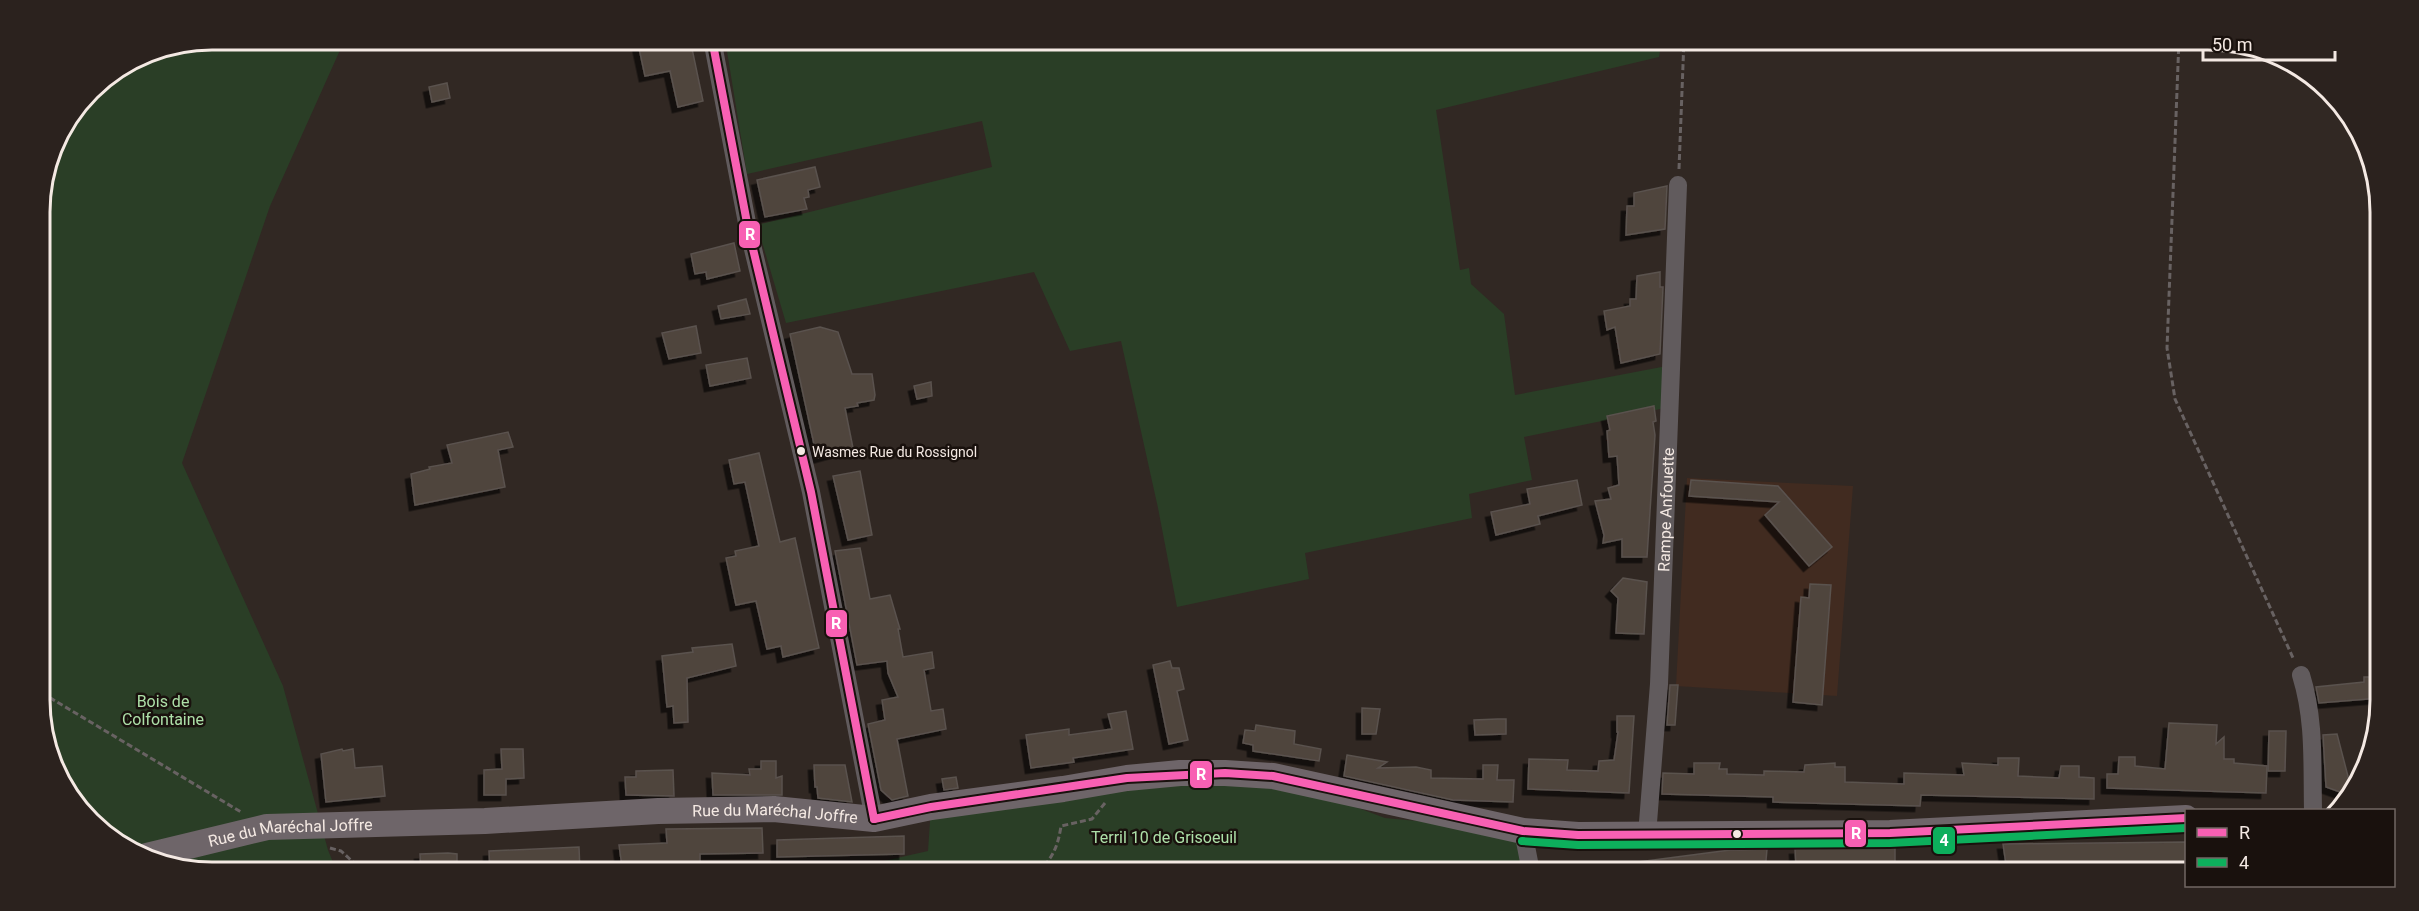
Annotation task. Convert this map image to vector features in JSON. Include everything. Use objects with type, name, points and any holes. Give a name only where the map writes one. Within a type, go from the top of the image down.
[{"type":"street","points":[[714,50],[748,228],[812,492],[874,819]]},
{"type":"street","name":"Rampe Anfouette","points":[[1647,835],[1659,684],[1678,185]]},
{"type":"street","points":[[2301,675],[2312,724],[2313,809]]},
{"type":"street","name":"Rue du Maréchal Joffre","points":[[160,853],[267,827],[485,821],[658,811],[774,809],[874,819],[931,807],[1126,778],[1225,772],[1273,776],[1523,831],[1578,835],[1902,833],[2185,818]]},
{"type":"street","points":[[1523,831],[1529,861]]},
{"type":"path","points":[[1678,185],[1684,50]]},
{"type":"path","points":[[2179,50],[2167,348],[2171,384],[2175,399],[2301,675]]},
{"type":"path","points":[[50,698],[267,827]]},
{"type":"path","points":[[1048,862],[1058,845],[1061,826],[1092,819],[1106,802]]},
{"type":"shaded area","points":[[1687,478],[1853,486],[1837,696],[1676,686]]},
{"type":"green space","name":"Bois de Colfontaine","points":[[340,50],[270,206],[182,463],[283,686],[333,862],[212,862],[180,858],[140,845],[105,821],[77,789],[66,771],[53,731],[50,710],[50,201],[55,170],[66,140],[77,122],[105,90],[131,71],[150,62],[191,51]]},
{"type":"green space","points":[[727,50],[1660,50],[1659,57],[1436,110],[1460,270],[1469,268],[1471,284],[1504,314],[1515,395],[1672,365],[1670,407],[1524,437],[1532,480],[1469,494],[1472,518],[1305,553],[1309,579],[1177,607],[1158,508],[1121,341],[1070,351],[1034,272],[786,323],[757,225],[992,167],[982,121],[747,174]]},
{"type":"green space","name":"Terril 10 de Grisoeuil","points":[[1273,776],[1385,818],[1523,831],[1529,861],[881,862],[928,851],[931,807]]},
{"type":"building","points":[[639,50],[692,50],[703,101],[678,107],[670,71],[645,76]]},
{"type":"building","points":[[447,83],[450,98],[432,102],[429,87]]},
{"type":"building","points":[[815,167],[820,187],[808,190],[809,197],[804,198],[807,209],[765,217],[757,180]]},
{"type":"building","points":[[1667,186],[1665,229],[1626,235],[1627,206],[1634,206],[1634,193]]},
{"type":"building","points":[[734,243],[740,271],[707,279],[706,272],[695,274],[691,254]]},
{"type":"building","points":[[1660,272],[1660,287],[1663,287],[1660,354],[1621,363],[1615,327],[1607,330],[1604,311],[1630,306],[1630,299],[1636,299],[1637,276]]},
{"type":"building","points":[[746,299],[750,314],[721,319],[718,306]]},
{"type":"building","points":[[696,326],[701,353],[669,359],[662,333]]},
{"type":"building","points":[[820,327],[838,332],[852,374],[872,374],[875,395],[874,400],[845,408],[853,448],[817,458],[790,334]]},
{"type":"building","points":[[747,358],[751,378],[710,386],[706,365]]},
{"type":"building","points":[[931,382],[932,396],[917,399],[914,386]]},
{"type":"building","points":[[1654,406],[1656,421],[1653,422],[1655,435],[1647,557],[1622,557],[1622,539],[1603,543],[1604,535],[1595,501],[1611,499],[1608,488],[1619,485],[1617,456],[1609,457],[1607,431],[1610,430],[1607,416]]},
{"type":"building","points":[[508,432],[513,447],[498,450],[505,487],[415,505],[411,474],[430,469],[429,467],[452,463],[447,445]]},
{"type":"building","points":[[759,453],[780,542],[795,538],[819,648],[783,657],[781,646],[767,649],[756,601],[736,605],[726,558],[736,556],[735,551],[759,546],[745,482],[734,484],[729,460]]},
{"type":"building","points":[[860,471],[872,535],[848,540],[833,476]]},
{"type":"building","points":[[1577,480],[1582,505],[1538,516],[1540,524],[1496,535],[1491,512],[1530,504],[1527,489]]},
{"type":"building","points":[[1691,480],[1778,486],[1832,547],[1809,566],[1765,515],[1779,502],[1689,496]]},
{"type":"building","points":[[860,548],[870,599],[890,595],[900,629],[898,629],[903,657],[932,652],[934,668],[924,670],[931,711],[943,709],[946,729],[897,739],[908,796],[892,800],[881,790],[868,724],[885,720],[882,700],[898,697],[888,673],[887,661],[857,665],[835,551]]},
{"type":"building","points":[[1623,578],[1647,582],[1644,634],[1616,633],[1618,598],[1611,591]]},
{"type":"building","points":[[1810,584],[1831,585],[1822,705],[1793,702],[1801,597],[1809,598]]},
{"type":"building","points":[[732,644],[736,666],[687,678],[688,722],[674,723],[673,706],[667,707],[662,656],[693,652],[692,648]]},
{"type":"building","points":[[1170,661],[1172,668],[1179,668],[1184,689],[1177,691],[1188,740],[1169,744],[1153,665]]},
{"type":"building","points":[[2364,677],[2370,677],[2370,699],[2319,703],[2316,687],[2364,682]]},
{"type":"building","points":[[1670,685],[1678,685],[1675,725],[1667,725]]},
{"type":"building","points":[[1362,708],[1380,709],[1376,734],[1362,734]]},
{"type":"building","points":[[1126,711],[1133,749],[1073,758],[1074,762],[1031,768],[1026,735],[1069,729],[1069,735],[1112,729],[1108,714]]},
{"type":"building","points":[[1617,716],[1634,716],[1629,793],[1528,789],[1529,759],[1568,760],[1567,770],[1598,771],[1599,761],[1614,760],[1618,732]]},
{"type":"building","points":[[1506,719],[1506,734],[1475,735],[1474,720]]},
{"type":"building","points":[[2169,723],[2217,725],[2216,744],[2224,737],[2224,759],[2234,759],[2234,763],[2267,766],[2266,793],[2107,788],[2107,774],[2118,774],[2119,757],[2135,757],[2135,766],[2165,769]]},
{"type":"building","points":[[1256,725],[1295,731],[1294,744],[1321,749],[1319,761],[1253,751],[1253,745],[1243,743],[1245,730],[1255,731]]},
{"type":"building","points":[[2269,731],[2286,731],[2285,771],[2268,771]]},
{"type":"building","points":[[2337,734],[2349,778],[2340,792],[2326,787],[2323,735]]},
{"type":"building","points":[[342,749],[343,751],[353,749],[355,768],[382,766],[385,796],[326,802],[321,754]]},
{"type":"building","points":[[501,749],[523,749],[524,778],[506,779],[506,795],[484,795],[484,770],[502,769]]},
{"type":"building","points":[[1347,755],[1387,762],[1378,768],[1416,767],[1431,770],[1431,778],[1483,779],[1483,765],[1498,765],[1497,780],[1514,780],[1513,802],[1453,800],[1344,776]]},
{"type":"building","points":[[1998,758],[2019,758],[2018,776],[2059,778],[2061,766],[2079,766],[2079,777],[2094,778],[2094,799],[1921,795],[1920,806],[1773,802],[1773,797],[1662,794],[1663,773],[1694,774],[1694,763],[1720,763],[1719,769],[1727,769],[1727,774],[1764,775],[1764,771],[1804,772],[1805,765],[1835,763],[1835,767],[1845,767],[1845,782],[1904,784],[1904,773],[1964,775],[1962,763],[1998,765]]},
{"type":"building","points":[[761,761],[776,761],[776,778],[782,776],[782,795],[713,795],[712,773],[750,775],[749,769],[761,769]]},
{"type":"building","points":[[814,765],[845,765],[852,802],[818,798]]},
{"type":"building","points":[[673,770],[674,796],[626,795],[625,777],[636,777],[636,771]]},
{"type":"building","points":[[956,777],[958,788],[944,790],[942,779]]},
{"type":"building","points":[[762,828],[763,853],[700,854],[700,862],[621,862],[619,845],[667,843],[666,829]]},
{"type":"building","points":[[904,836],[904,854],[777,857],[777,840]]},
{"type":"building","points":[[2185,842],[2185,861],[2006,861],[2003,844]]},
{"type":"building","points":[[579,847],[580,862],[490,862],[489,851]]},
{"type":"building","points":[[1895,848],[1895,861],[1796,861],[1795,849]]},
{"type":"building","points":[[1767,849],[1766,861],[1644,861],[1730,850]]},
{"type":"building","points":[[420,854],[457,854],[457,862],[420,862]]},
{"type":"transit line","name":"R","points":[[714,50],[748,228],[811,492],[874,819]]},
{"type":"transit line","name":"R","points":[[874,819],[931,807],[1127,778],[1225,773],[1273,776],[1523,831],[1578,835],[1890,833],[2185,818]]},
{"type":"transit line","name":"4","points":[[1522,841],[1578,845],[1890,843],[2185,828]]},
{"type":"place","name":"Wasmes Rue du Rossignol","points":[[801,451]]}]
